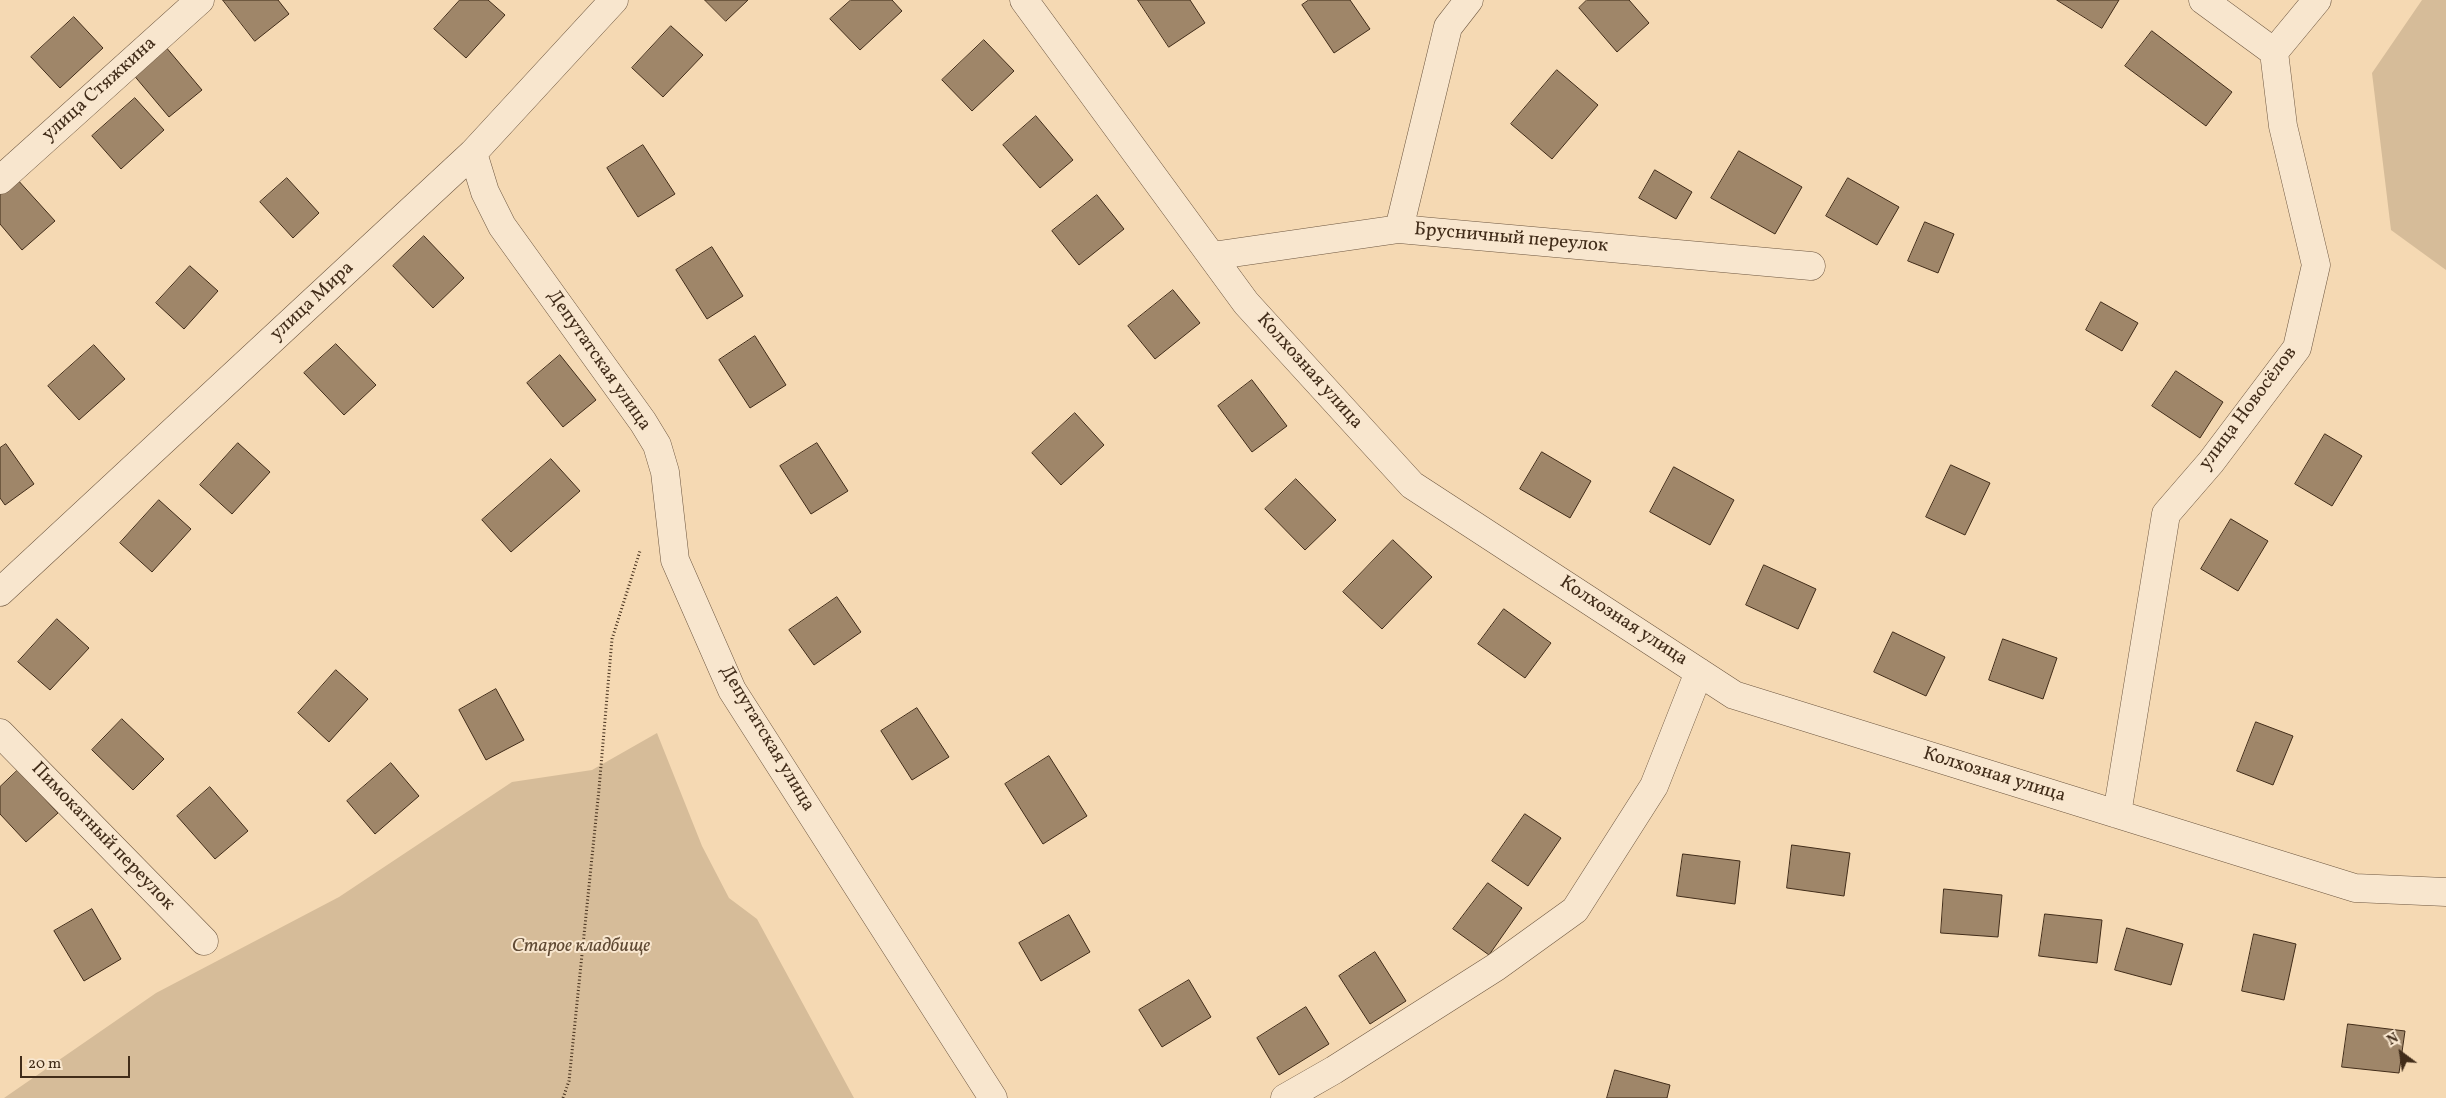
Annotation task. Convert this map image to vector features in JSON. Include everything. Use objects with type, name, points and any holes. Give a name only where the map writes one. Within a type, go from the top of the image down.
[{"type":"street","name":"улица Стяжкина","points":[[0,180],[200,0]]},
{"type":"street","name":"улица Мира","points":[[0,592],[474,153],[614,0]]},
{"type":"street","name":"Колхозная улица","points":[[1024,0],[1246,303],[1412,485],[1734,695],[2355,888],[2446,892]]},
{"type":"street","points":[[1399,229],[1448,27],[1469,0]]},
{"type":"street","points":[[2203,0],[2274,52],[2317,0]]},
{"type":"street","name":"улица Новосёлов","points":[[2117,814],[2166,514],[2211,462],[2297,348],[2316,265],[2283,126],[2274,52]]},
{"type":"street","name":"Депутатская улица","points":[[474,153],[485,192],[502,226],[643,422],[657,445],[665,472],[675,560],[732,690],[993,1098]]},
{"type":"street","name":"Брусничный переулок","points":[[1212,256],[1399,229],[1811,266]]},
{"type":"street","points":[[1285,1098],[1334,1070],[1496,967],[1575,910],[1654,786],[1700,672]]},
{"type":"street","name":"Пимокатный переулок","points":[[0,733],[204,941]]},
{"type":"path","points":[[563,1098],[568,1081],[572,1052],[599,789],[612,639],[641,546]]},
{"type":"green space","points":[[2422,0],[2446,0],[2446,270],[2391,230],[2372,73]]},
{"type":"green space","name":"Старое кладбище","points":[[657,733],[702,846],[729,898],[757,919],[854,1098],[4,1098],[156,993],[339,897],[512,782],[592,770]]},
{"type":"building","points":[[223,0],[278,0],[289,14],[255,41]]},
{"type":"building","points":[[460,0],[488,0],[505,15],[466,58],[434,29]]},
{"type":"building","points":[[705,0],[748,0],[726,21]]},
{"type":"building","points":[[851,0],[892,0],[902,11],[860,50],[830,19]]},
{"type":"building","points":[[1138,0],[1190,0],[1205,23],[1169,47]]},
{"type":"building","points":[[1309,0],[1350,0],[1370,29],[1334,53],[1302,5]]},
{"type":"building","points":[[1587,0],[1629,0],[1649,23],[1617,52],[1579,8]]},
{"type":"building","points":[[2057,0],[2119,0],[2102,28]]},
{"type":"building","points":[[74,17],[103,48],[60,88],[31,57]]},
{"type":"building","points":[[671,26],[703,55],[663,97],[632,68]]},
{"type":"building","points":[[2152,31],[2232,92],[2206,126],[2125,66]]},
{"type":"building","points":[[984,40],[1014,71],[972,111],[942,80]]},
{"type":"building","points":[[165,46],[202,90],[169,117],[132,73]]},
{"type":"building","points":[[1557,70],[1598,105],[1552,159],[1511,124]]},
{"type":"building","points":[[135,98],[164,130],[121,169],[92,136]]},
{"type":"building","points":[[1036,116],[1073,160],[1040,188],[1003,145]]},
{"type":"building","points":[[643,145],[675,194],[638,217],[607,168]]},
{"type":"building","points":[[1739,151],[1802,187],[1775,234],[1711,198]]},
{"type":"building","points":[[1655,170],[1692,192],[1676,219],[1639,198]]},
{"type":"building","points":[[16,178],[55,221],[22,250],[0,224],[0,192]]},
{"type":"building","points":[[287,178],[319,213],[293,238],[260,202]]},
{"type":"building","points":[[1848,178],[1899,207],[1877,245],[1826,216]]},
{"type":"building","points":[[1097,195],[1124,229],[1079,265],[1052,231]]},
{"type":"building","points":[[1925,222],[1954,234],[1938,273],[1908,261]]},
{"type":"building","points":[[424,236],[464,278],[433,308],[393,266]]},
{"type":"building","points":[[712,247],[743,296],[707,319],[676,270]]},
{"type":"building","points":[[190,266],[218,291],[184,329],[156,303]]},
{"type":"building","points":[[1173,290],[1200,323],[1155,359],[1128,326]]},
{"type":"building","points":[[2101,302],[2138,323],[2122,351],[2086,330]]},
{"type":"building","points":[[755,336],[786,385],[750,408],[719,360]]},
{"type":"building","points":[[336,344],[376,385],[344,415],[304,373]]},
{"type":"building","points":[[94,345],[125,379],[79,420],[48,386]]},
{"type":"building","points":[[560,355],[596,400],[563,427],[527,383]]},
{"type":"building","points":[[2176,371],[2223,402],[2200,438],[2152,406]]},
{"type":"building","points":[[1252,380],[1287,426],[1252,452],[1218,406]]},
{"type":"building","points":[[1075,413],[1104,445],[1061,485],[1032,453]]},
{"type":"building","points":[[2325,434],[2362,456],[2332,506],[2295,484]]},
{"type":"building","points":[[238,443],[270,472],[232,514],[200,485]]},
{"type":"building","points":[[817,443],[848,491],[811,514],[780,466]]},
{"type":"building","points":[[6,444],[34,484],[5,505],[0,498],[0,448]]},
{"type":"building","points":[[1542,452],[1591,481],[1570,518],[1520,489]]},
{"type":"building","points":[[551,459],[580,491],[511,552],[482,520]]},
{"type":"building","points":[[1951,465],[1990,483],[1965,535],[1926,517]]},
{"type":"building","points":[[1674,467],[1734,500],[1710,545],[1650,512]]},
{"type":"building","points":[[1296,479],[1336,520],[1305,550],[1265,509]]},
{"type":"building","points":[[159,500],[191,529],[152,572],[120,543]]},
{"type":"building","points":[[2231,519],[2268,541],[2238,591],[2201,569]]},
{"type":"building","points":[[1393,540],[1432,577],[1382,629],[1343,592]]},
{"type":"building","points":[[1764,565],[1816,589],[1798,629],[1746,605]]},
{"type":"building","points":[[837,597],[861,632],[814,665],[789,630]]},
{"type":"building","points":[[1504,609],[1551,643],[1525,678],[1478,644]]},
{"type":"building","points":[[57,619],[89,648],[50,690],[18,662]]},
{"type":"building","points":[[1893,632],[1945,657],[1926,696],[1874,672]]},
{"type":"building","points":[[2003,639],[2057,658],[2043,699],[1989,680]]},
{"type":"building","points":[[336,670],[368,699],[329,742],[298,713]]},
{"type":"building","points":[[496,689],[524,740],[486,760],[459,710]]},
{"type":"building","points":[[917,708],[949,757],[912,780],[881,731]]},
{"type":"building","points":[[122,719],[164,759],[133,790],[92,750]]},
{"type":"building","points":[[2256,722],[2293,736],[2273,785],[2237,771]]},
{"type":"building","points":[[1049,756],[1087,816],[1043,844],[1005,784]]},
{"type":"building","points":[[391,763],[419,796],[375,834],[347,801]]},
{"type":"building","points":[[18,770],[58,813],[26,842],[0,814],[0,787]]},
{"type":"building","points":[[210,787],[248,831],[215,859],[177,816]]},
{"type":"building","points":[[1525,814],[1561,838],[1528,886],[1492,861]]},
{"type":"building","points":[[1792,845],[1850,853],[1844,896],[1787,888]]},
{"type":"building","points":[[1683,854],[1740,861],[1735,904],[1677,896]]},
{"type":"building","points":[[1488,883],[1522,908],[1489,955],[1453,929]]},
{"type":"building","points":[[1944,889],[2002,895],[1998,937],[1941,933]]},
{"type":"building","points":[[92,909],[121,959],[84,981],[54,931]]},
{"type":"building","points":[[2045,914],[2102,920],[2097,963],[2039,956]]},
{"type":"building","points":[[1069,915],[1090,952],[1041,981],[1019,943]]},
{"type":"building","points":[[2127,928],[2183,944],[2171,985],[2115,970]]},
{"type":"building","points":[[2254,934],[2296,944],[2284,1000],[2242,991]]},
{"type":"building","points":[[1375,952],[1406,1001],[1370,1024],[1339,976]]},
{"type":"building","points":[[1189,980],[1211,1017],[1162,1047],[1139,1010]]},
{"type":"building","points":[[1306,1007],[1329,1044],[1279,1075],[1257,1038]]},
{"type":"building","points":[[2348,1024],[2405,1031],[2399,1073],[2342,1067]]},
{"type":"building","points":[[1615,1070],[1670,1085],[1667,1098],[1607,1098]]}]
